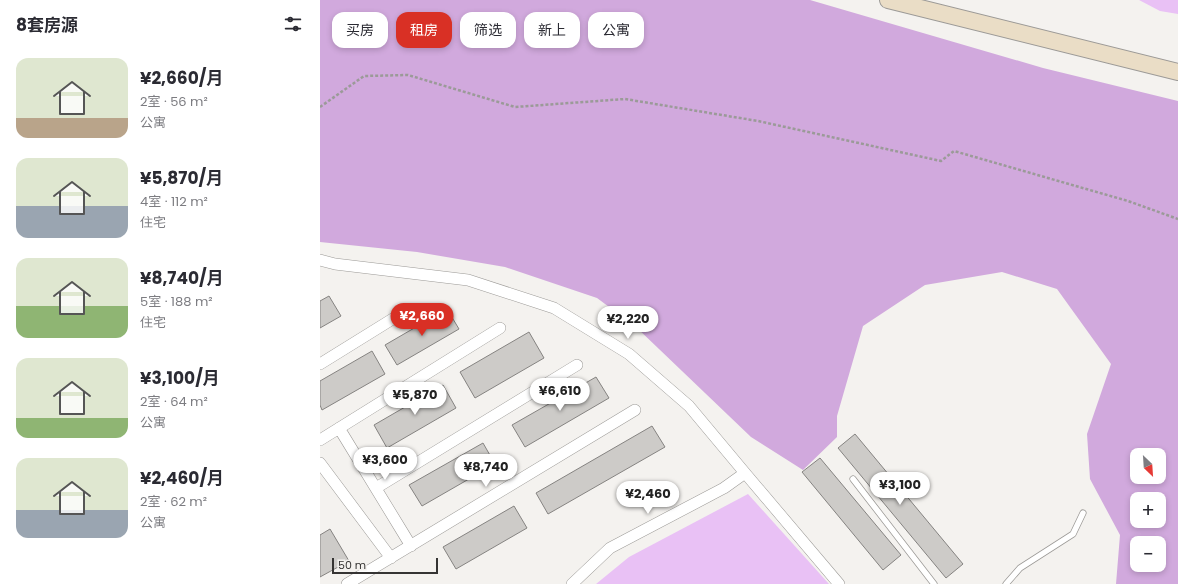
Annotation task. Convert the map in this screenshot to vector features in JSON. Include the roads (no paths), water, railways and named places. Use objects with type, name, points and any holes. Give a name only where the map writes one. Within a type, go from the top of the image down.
[{"type":"street","points":[[888,0],[1178,72]]},
{"type":"street","points":[[320,260],[335,264],[468,280],[554,308],[629,354],[689,406],[839,584]]},
{"type":"street","points":[[320,364],[399,315]]},
{"type":"street","points":[[320,440],[500,328]]},
{"type":"street","points":[[376,488],[577,365]]},
{"type":"street","points":[[348,584],[635,410]]},
{"type":"street","points":[[339,428],[411,546]]},
{"type":"street","points":[[320,463],[392,558]]},
{"type":"street","points":[[572,584],[610,548],[724,488],[745,473]]},
{"type":"lane","points":[[853,479],[934,584]]},
{"type":"lane","points":[[1006,584],[1020,568],[1072,534],[1083,514]]}]
